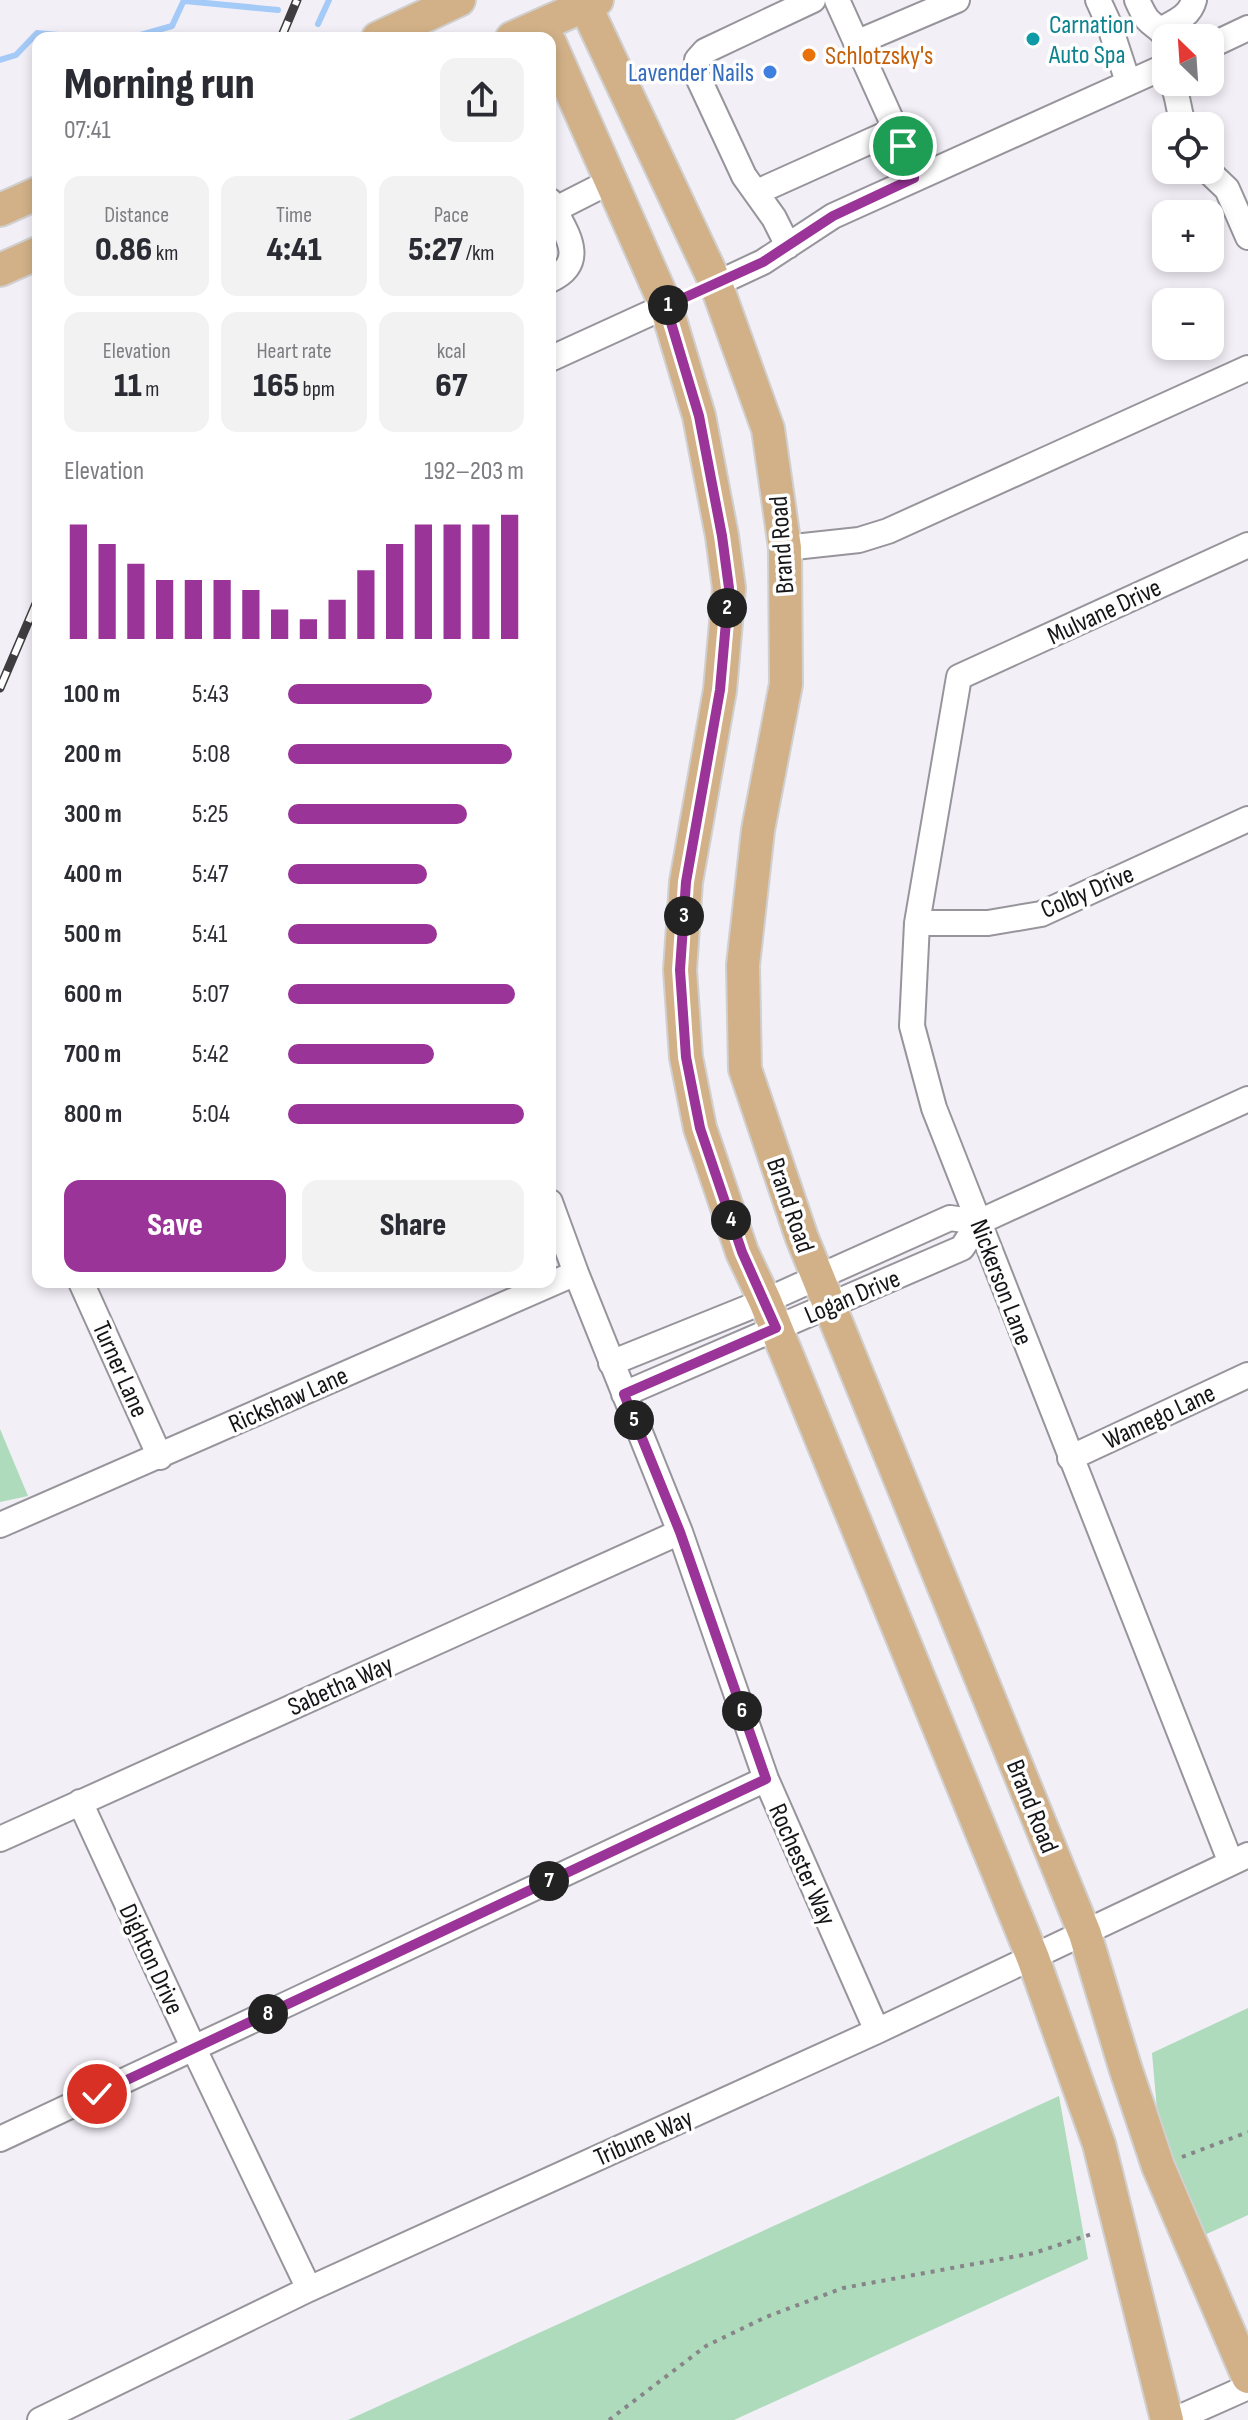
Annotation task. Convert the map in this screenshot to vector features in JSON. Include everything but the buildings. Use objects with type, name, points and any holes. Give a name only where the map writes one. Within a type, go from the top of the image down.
[{"type":"main road","points":[[391,32],[459,0]]},
{"type":"main road","points":[[545,26],[587,2]]},
{"type":"main road","name":"Brand Road","points":[[587,2],[716,284],[768,429],[785,548],[786,684],[758,830],[743,965],[745,1069],[823,1292],[1085,1934],[1158,2166],[1248,2377]]},
{"type":"main road","points":[[556,52],[666,306],[699,416],[729,588],[720,690],[686,882],[680,970],[686,1057],[700,1128],[742,1252],[1033,1958],[1099,2144],[1167,2420]]},
{"type":"main road","points":[[0,210],[32,196]]},
{"type":"main road","points":[[0,270],[32,256]]},
{"type":"main road","points":[[666,306],[716,284]]},
{"type":"street","points":[[788,246],[774,218],[744,176],[696,73],[697,60],[705,51],[813,0]]},
{"type":"street","points":[[837,0],[914,178]]},
{"type":"street","points":[[856,43],[957,0]]},
{"type":"street","points":[[1098,0],[1128,82]]},
{"type":"street","points":[[1137,0],[1152,24]]},
{"type":"street","points":[[1175,24],[1192,8],[1194,0]]},
{"type":"street","points":[[1224,39],[1248,28]]},
{"type":"street","points":[[716,284],[763,262],[833,216],[1128,82],[1152,75]]},
{"type":"street","points":[[757,192],[895,130]]},
{"type":"street","points":[[556,203],[611,181]]},
{"type":"street","points":[[1222,184],[1227,189],[1248,237]]},
{"type":"street","points":[[556,213],[573,248],[570,263],[556,277]]},
{"type":"street","points":[[556,356],[666,306]]},
{"type":"street","points":[[785,548],[859,540],[888,531],[1248,368]]},
{"type":"street","name":"Mulvane Drive","points":[[959,677],[1248,545]]},
{"type":"street","name":"Nickerson Lane","points":[[959,677],[917,923],[912,1026],[934,1108],[1070,1458],[1239,1859]]},
{"type":"street","name":"Colby Drive","points":[[917,923],[988,923],[1041,914],[1248,819]]},
{"type":"street","name":"Logan Drive","points":[[624,1394],[770,1315],[823,1292],[962,1248],[979,1222],[1248,1099]]},
{"type":"street","name":"Rochester Way","points":[[556,1218],[680,1532],[766,1779],[877,2031]]},
{"type":"street","name":"Rickshaw Lane","points":[[556,1282],[576,1273]]},
{"type":"street","name":"Turner Lane","points":[[84,1288],[160,1457]]},
{"type":"street","name":"Rickshaw Lane","points":[[0,1525],[541,1288]]},
{"type":"street","name":"Logan Drive","points":[[611,1363],[770,1315]]},
{"type":"street","name":"Wamego Lane","points":[[1070,1458],[1248,1375]]},
{"type":"street","name":"Sabetha Way","points":[[0,1839],[680,1532]]},
{"type":"street","points":[[0,2139],[766,1779]]},
{"type":"street","name":"Dighton Drive","points":[[80,1802],[309,2289]]},
{"type":"street","name":"Tribune Way","points":[[40,2420],[309,2289],[877,2031],[1239,1859]]},
{"type":"street","points":[[1174,2420],[1248,2387]]},
{"type":"path","points":[[1158,2166],[1248,2132]]},
{"type":"path","points":[[609,2420],[706,2346],[766,2317],[843,2288],[1034,2253],[1120,2226]]},
{"type":"green space","points":[[0,1429],[28,1496],[0,1502]]},
{"type":"green space","points":[[1248,2008],[1248,2215],[1200,2237],[1159,2133],[1152,2053]]},
{"type":"green space","points":[[1059,2096],[1088,2259],[734,2420],[348,2420]]},
{"type":"waterway","points":[[151,32],[172,26],[184,0]]},
{"type":"waterway","points":[[318,24],[329,0]]},
{"type":"waterway","points":[[185,1],[278,10]]},
{"type":"waterway","points":[[0,60],[16,55],[32,38]]},
{"type":"railway","points":[[284,32],[297,0]]},
{"type":"railway","points":[[0,688],[32,613]]},
{"type":"place","name":"Carnation Auto Spa","points":[[1033,39]]},
{"type":"place","name":"Schlotzsky's","points":[[809,55]]},
{"type":"place","name":"Lavender Nails","points":[[770,72]]},
{"type":"route","points":[[97,2094],[766,1779],[680,1532],[624,1394],[776,1328],[742,1252],[700,1128],[686,1057],[680,970],[686,882],[720,690],[729,588],[699,416],[666,306],[763,262],[833,216],[914,178],[903,146]]}]
